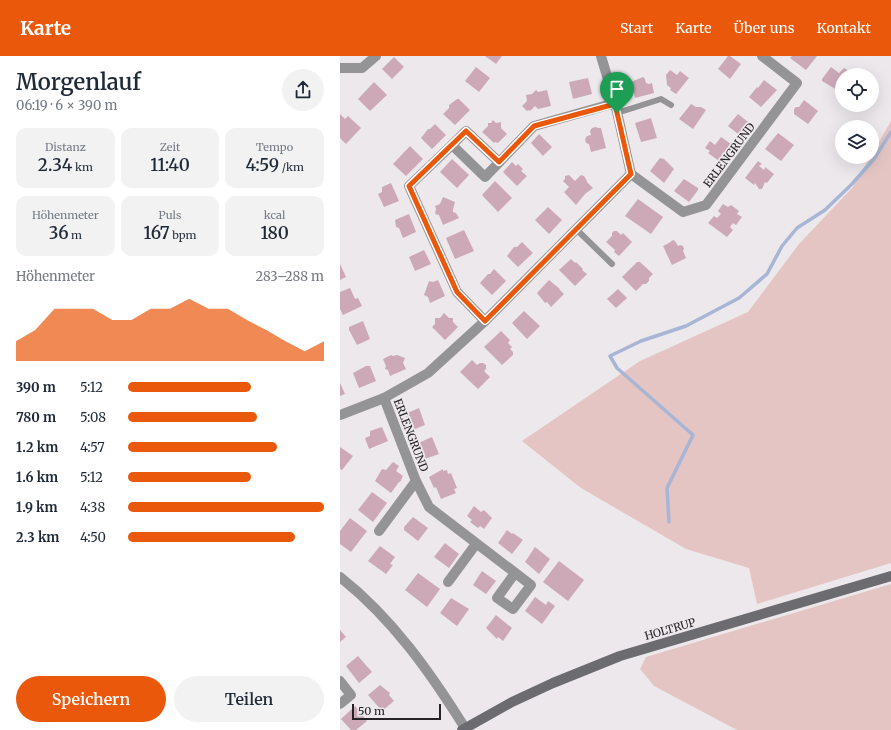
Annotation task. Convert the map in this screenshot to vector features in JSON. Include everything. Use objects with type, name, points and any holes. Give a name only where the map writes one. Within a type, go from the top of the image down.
[{"type":"main road","name":"HOLTRUP","points":[[463,729],[525,695],[620,656],[891,576]]},
{"type":"street","points":[[340,68],[362,68],[376,56]]},
{"type":"street","points":[[601,56],[616,108],[631,174]]},
{"type":"street","name":"ERLENGRUND","points":[[340,415],[384,398],[428,373],[485,321],[631,174],[683,212],[706,205],[797,83],[762,56]]},
{"type":"street","points":[[452,145],[486,177],[534,126],[616,108]]},
{"type":"street","points":[[485,321],[457,292],[409,186],[466,131],[499,162]]},
{"type":"street","name":"ERLENGRUND","points":[[384,398],[416,481],[429,507],[515,573]]},
{"type":"street","name":"ERLENGRUND","points":[[379,531],[416,481]]},
{"type":"street","points":[[448,582],[476,544]]},
{"type":"street","points":[[340,577],[376,608],[410,648],[446,697],[463,729]]},
{"type":"street","points":[[340,681],[351,695],[340,704]]},
{"type":"lane","points":[[616,108],[661,99],[672,105]]},
{"type":"lane","points":[[576,229],[612,264]]},
{"type":"shaded area","points":[[891,121],[891,563],[757,604],[749,568],[686,549],[581,488],[522,441],[640,361],[748,312],[799,244],[853,187],[866,164],[879,164],[879,142]]},
{"type":"shaded area","points":[[891,584],[891,730],[737,730],[654,686],[640,669],[646,657]]},
{"type":"building","points":[[485,56],[502,56],[496,64]]},
{"type":"building","points":[[728,56],[741,64],[730,79],[718,69]]},
{"type":"building","points":[[792,56],[817,56],[806,70],[790,58]]},
{"type":"building","points":[[394,57],[404,67],[392,79],[382,69]]},
{"type":"building","points":[[476,67],[490,78],[479,92],[465,81]]},
{"type":"building","points":[[831,67],[835,70],[835,89],[822,81]]},
{"type":"building","points":[[670,70],[677,75],[680,71],[689,78],[676,94],[670,90],[671,88],[667,85],[666,75]]},
{"type":"building","points":[[643,77],[646,83],[652,83],[654,93],[635,98],[631,82]]},
{"type":"building","points":[[588,78],[592,94],[573,99],[569,82]]},
{"type":"building","points":[[764,80],[777,90],[761,107],[749,97]]},
{"type":"building","points":[[374,82],[387,95],[370,111],[358,99]]},
{"type":"building","points":[[536,90],[538,92],[547,90],[551,106],[538,109],[535,106],[530,111],[527,111],[522,106],[527,101],[526,95],[532,94]]},
{"type":"building","points":[[459,99],[470,110],[455,125],[443,114],[449,108],[449,105]]},
{"type":"building","points":[[804,100],[818,111],[808,124],[794,114],[794,109],[799,107]]},
{"type":"building","points":[[691,104],[706,110],[693,129],[679,119]]},
{"type":"building","points":[[340,114],[345,119],[348,116],[361,128],[346,144],[340,138]]},
{"type":"building","points":[[738,114],[752,125],[743,138],[728,126]]},
{"type":"building","points":[[651,118],[657,138],[641,142],[635,123]]},
{"type":"building","points":[[493,120],[496,123],[501,122],[501,128],[507,134],[498,143],[494,143],[482,132],[488,126],[488,123],[491,123]]},
{"type":"building","points":[[435,124],[446,135],[432,149],[421,138],[428,129]]},
{"type":"building","points":[[592,128],[601,128],[606,148],[591,152],[589,144],[586,143],[585,139],[587,136],[591,135],[590,131]]},
{"type":"building","points":[[778,133],[794,145],[781,161],[765,149]]},
{"type":"building","points":[[539,134],[552,147],[543,156],[531,143]]},
{"type":"building","points":[[721,137],[731,144],[733,148],[723,161],[720,159],[719,161],[708,153],[710,151],[705,148],[710,141],[715,145]]},
{"type":"building","points":[[410,146],[423,159],[406,176],[393,164]]},
{"type":"building","points":[[660,158],[664,159],[674,169],[664,183],[650,171]]},
{"type":"building","points":[[452,159],[469,175],[457,188],[440,172]]},
{"type":"building","points":[[758,161],[762,164],[759,166],[764,170],[765,167],[774,174],[767,183],[765,182],[762,189],[759,189],[755,183],[754,185],[745,178]]},
{"type":"building","points":[[512,162],[516,166],[518,164],[523,169],[521,171],[527,176],[517,186],[503,172]]},
{"type":"building","points":[[569,175],[575,181],[581,175],[584,176],[593,188],[585,194],[576,205],[564,192],[569,187],[563,181],[565,176]]},
{"type":"building","points":[[684,179],[698,188],[689,202],[674,191]]},
{"type":"building","points":[[495,181],[512,198],[498,212],[482,195]]},
{"type":"building","points":[[391,183],[399,201],[384,207],[378,194],[382,192],[382,187]]},
{"type":"building","points":[[443,197],[455,202],[453,212],[456,213],[459,218],[443,225],[439,215],[435,214],[435,206],[440,204]]},
{"type":"building","points":[[638,199],[663,217],[651,234],[625,216]]},
{"type":"building","points":[[723,204],[728,207],[731,205],[739,211],[737,214],[742,217],[736,225],[733,223],[730,227],[733,230],[727,237],[708,223],[714,216],[717,218],[721,214],[718,211]]},
{"type":"building","points":[[548,207],[562,220],[549,234],[535,220]]},
{"type":"building","points":[[409,214],[416,232],[403,238],[399,228],[396,227],[395,220]]},
{"type":"building","points":[[464,230],[474,251],[455,259],[446,238]]},
{"type":"building","points":[[614,231],[617,231],[621,235],[623,233],[632,242],[619,256],[606,242],[612,236]]},
{"type":"building","points":[[673,240],[678,246],[683,246],[683,251],[686,258],[672,265],[663,246]]},
{"type":"building","points":[[522,242],[533,253],[518,267],[507,256],[514,247],[517,247]]},
{"type":"building","points":[[424,250],[431,264],[415,271],[409,257]]},
{"type":"building","points":[[571,259],[575,263],[576,262],[587,274],[575,286],[559,270]]},
{"type":"building","points":[[637,262],[640,262],[653,274],[646,284],[643,284],[636,291],[622,277]]},
{"type":"building","points":[[340,264],[346,277],[340,280]]},
{"type":"building","points":[[494,269],[506,281],[492,295],[480,283]]},
{"type":"building","points":[[438,280],[445,296],[430,303],[428,297],[424,295],[429,281],[433,282]]},
{"type":"building","points":[[549,280],[564,294],[551,307],[547,302],[545,303],[537,293]]},
{"type":"building","points":[[350,288],[355,299],[358,298],[362,306],[343,315],[340,309],[340,292]]},
{"type":"building","points":[[618,289],[627,298],[616,308],[607,299]]},
{"type":"building","points":[[524,311],[540,326],[527,339],[512,323]]},
{"type":"building","points":[[444,313],[449,318],[453,318],[453,322],[458,327],[445,340],[432,327],[435,324],[435,318],[440,318]]},
{"type":"building","points":[[363,321],[370,339],[357,345],[349,330],[349,327]]},
{"type":"building","points":[[501,331],[510,340],[508,343],[512,347],[510,349],[513,352],[513,355],[502,365],[484,347]]},
{"type":"building","points":[[391,355],[397,355],[405,358],[403,363],[406,369],[390,376],[388,370],[385,369],[386,366],[383,359]]},
{"type":"building","points":[[472,360],[477,365],[483,363],[486,365],[486,369],[484,371],[490,377],[478,389],[460,372]]},
{"type":"building","points":[[366,366],[370,366],[376,381],[359,388],[353,373]]},
{"type":"building","points":[[340,383],[345,394],[340,396]]},
{"type":"building","points":[[419,408],[425,425],[410,431],[405,414]]},
{"type":"building","points":[[382,427],[388,441],[369,449],[365,438],[370,436],[370,431]]},
{"type":"building","points":[[432,437],[439,454],[422,460],[416,444]]},
{"type":"building","points":[[340,447],[353,456],[342,470],[340,469]]},
{"type":"building","points":[[393,462],[399,466],[396,471],[403,476],[391,493],[375,481],[382,469],[386,470]]},
{"type":"building","points":[[443,469],[443,471],[447,470],[448,474],[451,473],[457,488],[454,489],[456,493],[441,499],[436,487],[434,488],[429,477]]},
{"type":"building","points":[[372,492],[387,503],[373,522],[358,510]]},
{"type":"building","points":[[474,506],[481,512],[484,510],[492,518],[484,529],[480,526],[478,528],[470,522],[472,520],[467,516]]},
{"type":"building","points":[[413,517],[428,528],[418,541],[404,530],[404,527]]},
{"type":"building","points":[[350,518],[367,531],[351,552],[340,544],[340,531]]},
{"type":"building","points":[[507,530],[523,540],[512,554],[498,543]]},
{"type":"building","points":[[445,543],[459,554],[449,568],[434,557]]},
{"type":"building","points":[[380,546],[395,557],[390,564],[393,565],[386,574],[368,561]]},
{"type":"building","points":[[535,547],[550,559],[539,574],[525,562]]},
{"type":"building","points":[[559,561],[584,580],[568,601],[543,582]]},
{"type":"building","points":[[482,571],[496,581],[486,594],[473,585]]},
{"type":"building","points":[[418,573],[440,589],[427,607],[405,590]]},
{"type":"building","points":[[535,597],[546,605],[548,601],[555,606],[542,624],[525,611]]},
{"type":"building","points":[[451,598],[469,609],[457,626],[440,613]]},
{"type":"building","points":[[496,615],[512,628],[503,641],[498,637],[497,639],[486,628]]},
{"type":"building","points":[[340,630],[346,637],[340,642]]},
{"type":"building","points":[[358,656],[372,672],[359,683],[346,666]]},
{"type":"building","points":[[380,685],[390,693],[389,695],[394,701],[382,711],[368,695]]},
{"type":"building","points":[[355,706],[367,721],[356,730],[351,730],[341,719]]},
{"type":"waterway","points":[[669,522],[667,488],[693,435],[617,368],[610,356],[641,341],[686,326],[739,298],[767,274],[782,246],[797,228],[825,210],[852,184],[874,159],[891,132]]},
{"type":"route","points":[[615,104],[617,113],[631,174],[485,321],[457,292],[409,186],[466,131],[499,162],[534,126],[615,104]]}]
